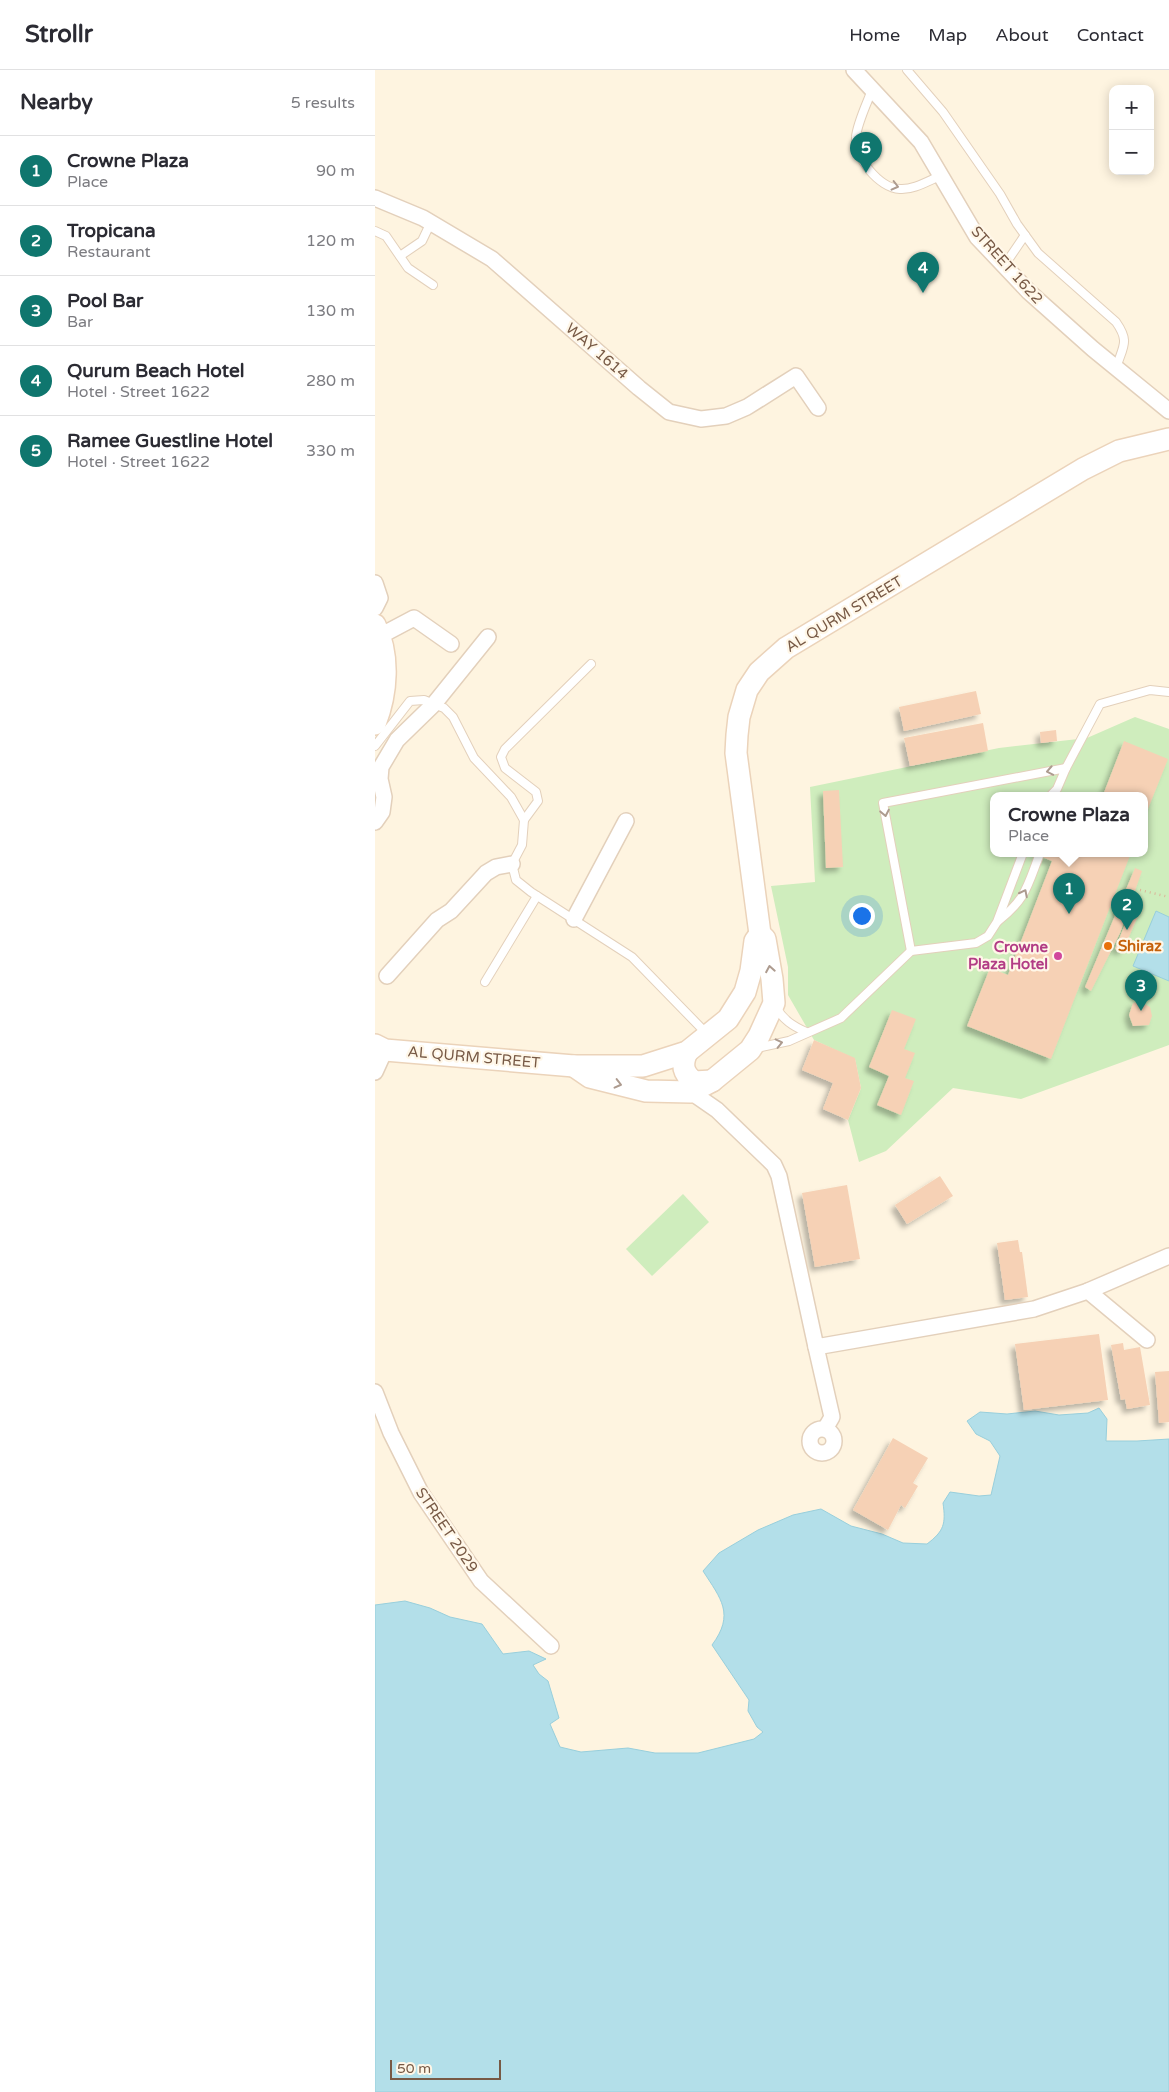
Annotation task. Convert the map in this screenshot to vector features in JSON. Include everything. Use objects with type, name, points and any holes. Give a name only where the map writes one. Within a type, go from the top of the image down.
[{"type":"street","name":"STREET 1622","points":[[853,70],[921,142],[977,237],[1029,292],[1116,368],[1169,411]]},
{"type":"street","name":"WAY 1614","points":[[375,198],[431,222],[492,259],[669,412],[701,419],[726,416],[747,407],[797,376],[818,408]]},
{"type":"street","name":"AL QURM STREET","points":[[574,1066],[590,1077],[646,1091],[691,1092],[712,1081],[755,1043],[774,1003],[765,939],[760,934],[736,753],[739,716],[747,690],[759,672],[786,648],[1083,469],[1119,451],[1169,439]]},
{"type":"street","points":[[375,583],[380,598],[375,608]]},
{"type":"street","points":[[376,714],[385,681],[383,641],[378,630],[414,618],[451,644]]},
{"type":"street","points":[[375,822],[381,812],[384,797],[380,779],[381,767],[397,740],[434,704],[488,637]]},
{"type":"street","points":[[574,919],[626,821]]},
{"type":"street","points":[[387,976],[437,920],[451,911],[486,874],[496,867],[512,864]]},
{"type":"street","name":"AL QURM STREET","points":[[380,1048],[574,1066],[643,1066],[687,1052],[727,1019],[745,992],[751,971],[755,941],[760,934]]},
{"type":"street","points":[[727,1019],[739,1012],[748,1012],[755,1017],[759,1026],[755,1043]]},
{"type":"street","points":[[375,1072],[380,1048]]},
{"type":"street","points":[[687,1052],[683,1062],[684,1072],[688,1077],[694,1082],[712,1081]]},
{"type":"street","points":[[691,1092],[717,1110],[774,1165],[779,1176],[832,1417],[825,1429]]},
{"type":"street","points":[[816,1347],[1034,1309],[1089,1291],[1169,1256]]},
{"type":"street","points":[[1089,1291],[1147,1340]]},
{"type":"street","name":"STREET 2029","points":[[375,1392],[391,1433],[421,1492],[481,1581],[551,1646]]},
{"type":"lane","points":[[907,70],[943,112],[1038,253],[1116,322],[1123,332],[1125,340],[1116,368]]},
{"type":"lane","points":[[872,90],[856,136],[858,154],[868,168],[881,182],[899,189],[917,186],[940,176]]},
{"type":"lane","points":[[400,256],[421,241],[431,222]]},
{"type":"lane","points":[[375,231],[386,236],[408,268],[433,285]]},
{"type":"lane","points":[[1004,266],[1025,235]]},
{"type":"lane","points":[[591,664],[505,749],[501,757],[505,768],[536,792],[538,801],[524,820],[522,845],[512,864],[516,880],[537,896],[632,957],[707,1034]]},
{"type":"lane","points":[[1055,792],[1066,768],[1101,704],[1150,690],[1169,692]]},
{"type":"lane","points":[[375,746],[410,702],[424,700],[444,708],[453,717],[474,758],[511,797],[524,820]]},
{"type":"lane","points":[[911,951],[883,803],[1066,768]]},
{"type":"lane","points":[[755,1043],[789,1041],[841,1018],[911,951],[976,943],[988,936],[997,922],[1021,857]]},
{"type":"lane","points":[[997,922],[1016,906],[1025,894],[1039,857]]},
{"type":"lane","points":[[485,982],[537,896]]},
{"type":"lane","points":[[774,1003],[782,1017],[795,1027],[806,1032]]},
{"type":"path","points":[[1140,890],[1169,897]]},
{"type":"green space","points":[[1135,717],[1169,729],[1169,1045],[1021,1099],[953,1088],[886,1151],[859,1162],[848,1120],[861,1088],[855,1059],[814,1040],[788,995],[788,967],[771,886],[815,882],[810,787],[999,748],[1087,738]]},
{"type":"green space","points":[[683,1194],[709,1222],[652,1276],[626,1249]]},
{"type":"water","points":[[1156,911],[1169,917],[1169,981],[1133,966]]},
{"type":"water","points":[[1099,1408],[1107,1419],[1106,1441],[1169,1439],[1169,2092],[375,2092],[375,1605],[405,1601],[430,1608],[450,1617],[482,1624],[503,1654],[529,1651],[546,1659],[533,1665],[539,1674],[548,1681],[559,1718],[550,1724],[560,1747],[581,1752],[628,1748],[655,1753],[698,1753],[754,1739],[763,1732],[757,1727],[748,1711],[749,1700],[712,1645],[723,1624],[724,1615],[720,1599],[703,1571],[719,1553],[758,1530],[793,1515],[821,1509],[851,1526],[882,1534],[903,1543],[927,1544],[943,1526],[943,1503],[950,1492],[979,1496],[991,1495],[1000,1456],[990,1441],[976,1434],[967,1421],[980,1412],[1007,1414],[1035,1411],[1059,1415],[1088,1413]]},
{"type":"building","points":[[976,691],[981,714],[904,731],[899,707]]},
{"type":"building","points":[[983,723],[988,751],[910,766],[904,738]]},
{"type":"building","points":[[1056,730],[1057,741],[1041,743],[1040,732]]},
{"type":"building","points":[[1124,741],[1168,759],[1148,809],[1148,792],[1104,792]]},
{"type":"building","points":[[839,790],[843,867],[826,868],[823,791]]},
{"type":"building","points":[[1042,857],[1129,857],[1051,1059],[967,1026],[990,968],[1008,975],[1052,861]]},
{"type":"building","points":[[1135,868],[1142,871],[1120,933],[1091,991],[1085,987]]},
{"type":"building","points":[[1132,907],[1140,911],[1123,951],[1115,949]]},
{"type":"building","points":[[1141,1002],[1150,1007],[1152,1016],[1149,1025],[1133,1026],[1129,1015],[1133,1003]]},
{"type":"building","points":[[892,1010],[916,1019],[904,1049],[915,1053],[905,1078],[914,1081],[901,1115],[877,1105],[889,1076],[869,1067]]},
{"type":"building","points":[[814,1040],[855,1058],[861,1088],[848,1120],[823,1109],[833,1083],[802,1070]]},
{"type":"building","points":[[940,1176],[953,1196],[907,1224],[895,1205]]},
{"type":"building","points":[[847,1185],[860,1259],[815,1267],[802,1193]]},
{"type":"building","points":[[1018,1240],[1020,1252],[1022,1252],[1028,1297],[1005,1300],[997,1243]]},
{"type":"building","points":[[1099,1334],[1108,1400],[1024,1410],[1015,1344]]},
{"type":"building","points":[[1123,1343],[1124,1350],[1140,1347],[1150,1405],[1127,1409],[1125,1399],[1121,1400],[1111,1345]]},
{"type":"building","points":[[1169,1371],[1169,1422],[1159,1423],[1155,1372]]},
{"type":"building","points":[[893,1438],[928,1458],[913,1483],[918,1486],[905,1508],[901,1505],[888,1530],[853,1510]]},
{"type":"place","name":"Ramee Guestline Hotel","points":[[866,173]]},
{"type":"place","name":"Qurum Beach Hotel","points":[[923,293]]},
{"type":"place","name":"Crowne Plaza","points":[[1069,914]]},
{"type":"place","name":"Tropicana","points":[[1127,930]]},
{"type":"place","name":"Shiraz","points":[[1108,946]]},
{"type":"place","name":"Crowne Plaza Hotel","points":[[1058,956]]},
{"type":"place","name":"Pool Bar","points":[[1141,1011]]}]
